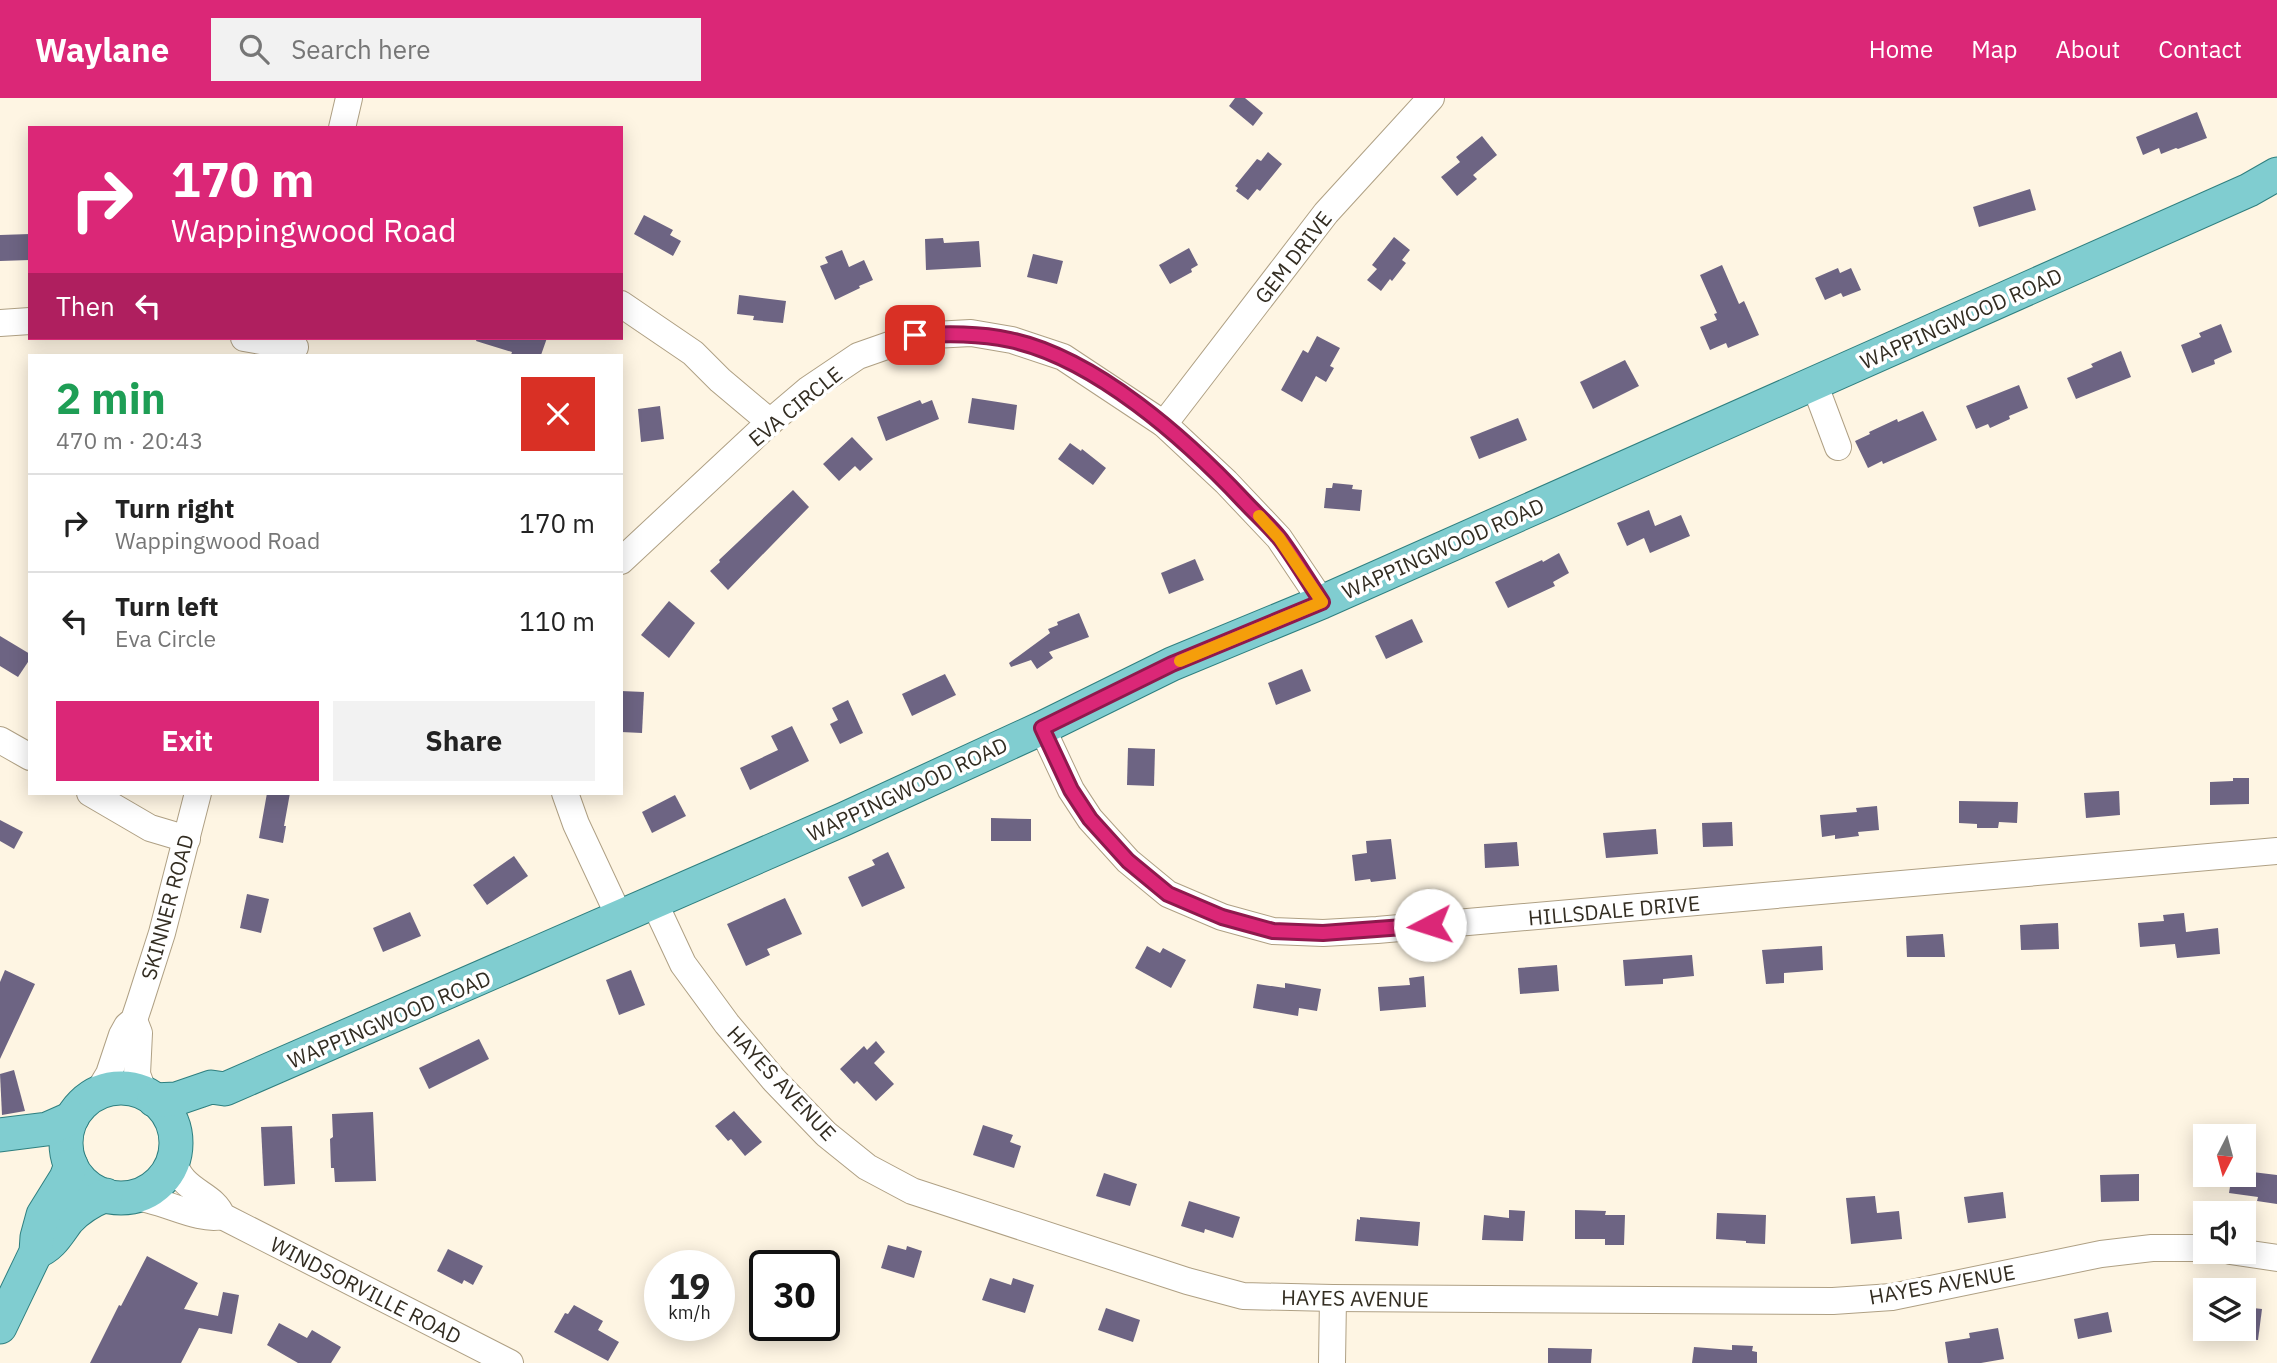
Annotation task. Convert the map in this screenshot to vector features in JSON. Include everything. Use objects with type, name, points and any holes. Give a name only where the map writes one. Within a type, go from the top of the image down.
[{"type":"main road","name":"WAPPINGWOOD ROAD","points":[[149,1097],[176,1098],[211,1087],[225,1089],[530,958],[619,916],[844,819],[1042,728],[1172,664],[1322,602],[2236,196],[2277,174]]},
{"type":"main road","points":[[36,1252],[51,1243],[81,1208],[118,1196],[147,1191],[157,1184],[168,1170],[174,1153],[175,1135],[170,1118],[149,1097],[121,1088],[97,1094],[84,1103],[72,1118],[66,1136],[70,1162],[85,1184],[118,1196]]},
{"type":"main road","name":"WAPPINGWOOD ROAD","points":[[174,1153],[178,1136],[186,1125],[219,1101],[225,1089]]},
{"type":"main road","points":[[0,1135],[47,1129],[72,1118]]},
{"type":"main road","points":[[0,1150],[70,1162]]},
{"type":"main road","points":[[0,1327],[36,1252],[43,1215],[61,1188],[70,1162]]},
{"type":"street","points":[[342,126],[349,98]]},
{"type":"street","name":"GEM DRIVE","points":[[1164,424],[1326,213],[1431,98]]},
{"type":"street","points":[[623,305],[693,352],[720,380],[769,422]]},
{"type":"street","points":[[0,323],[28,321]]},
{"type":"street","name":"EVA CIRCLE","points":[[623,559],[769,422],[809,389],[858,356],[915,335],[971,333],[1012,340],[1063,357],[1164,424],[1226,482],[1279,538],[1322,602]]},
{"type":"street","points":[[255,340],[295,347]]},
{"type":"street","points":[[1814,383],[1838,447]]},
{"type":"street","name":"HILLSDALE DRIVE","points":[[1042,728],[1071,790],[1128,861],[1168,894],[1222,917],[1273,931],[1323,933],[1377,930],[2277,851]]},
{"type":"street","points":[[0,740],[28,756]]},
{"type":"street","points":[[93,795],[149,828],[187,839]]},
{"type":"street","name":"SKINNER ROAD","points":[[97,1094],[108,1074],[125,1029],[134,1020],[159,942],[198,795]]},
{"type":"street","points":[[566,795],[576,824],[619,916]]},
{"type":"street","name":"HAYES AVENUE","points":[[654,902],[683,964],[727,1024],[774,1080],[826,1134],[867,1167],[912,1191],[1187,1282],[1242,1296],[1833,1301],[1892,1297],[2101,1254],[2152,1248],[2193,1248]]},
{"type":"street","name":"SKINNER ROAD","points":[[134,1020],[139,1033],[137,1074],[149,1097]]},
{"type":"street","name":"WINDSORVILLE ROAD","points":[[174,1153],[176,1170],[184,1181],[216,1207],[222,1216],[510,1363]]},
{"type":"street","name":"WINDSORVILLE ROAD","points":[[118,1196],[153,1200],[200,1215],[222,1216]]},
{"type":"street","points":[[2256,1255],[2277,1258]]},
{"type":"street","points":[[1332,1363],[1333,1298]]},
{"type":"building","points":[[1235,98],[1245,98],[1263,113],[1253,126],[1229,106]]},
{"type":"building","points":[[2197,112],[2207,138],[2161,154],[2159,148],[2143,155],[2136,137]]},
{"type":"building","points":[[1482,136],[1497,155],[1473,175],[1477,179],[1457,196],[1441,177],[1460,162],[1456,157]]},
{"type":"building","points":[[1268,152],[1282,164],[1260,191],[1257,189],[1248,200],[1236,191],[1238,188],[1235,186],[1257,159],[1261,161]]},
{"type":"building","points":[[2030,189],[2036,210],[1979,227],[1973,207]]},
{"type":"building","points":[[644,215],[673,230],[670,235],[681,241],[673,256],[634,234]]},
{"type":"building","points":[[28,234],[28,260],[0,261],[0,235]]},
{"type":"building","points":[[1394,237],[1410,250],[1402,260],[1406,263],[1381,291],[1367,280],[1377,269],[1372,265]]},
{"type":"building","points":[[943,238],[944,243],[979,241],[981,267],[926,270],[925,239]]},
{"type":"building","points":[[1189,248],[1198,265],[1191,269],[1192,272],[1170,284],[1159,265]]},
{"type":"building","points":[[842,250],[849,267],[864,260],[873,280],[835,300],[820,266],[828,263],[825,257]]},
{"type":"building","points":[[1033,254],[1063,261],[1057,284],[1027,277]]},
{"type":"building","points":[[1722,265],[1739,304],[1744,301],[1759,335],[1728,348],[1726,343],[1710,350],[1700,327],[1717,320],[1714,314],[1717,313],[1700,275]]},
{"type":"building","points":[[1838,268],[1840,273],[1851,268],[1861,290],[1843,297],[1841,293],[1825,300],[1815,278]]},
{"type":"building","points":[[739,295],[786,301],[783,323],[753,320],[754,316],[737,314]]},
{"type":"building","points":[[2221,324],[2232,352],[2214,360],[2215,364],[2192,373],[2181,345],[2201,337],[2199,333]]},
{"type":"building","points":[[1317,336],[1340,348],[1330,366],[1334,368],[1326,382],[1316,376],[1302,402],[1281,390],[1303,350],[1308,353]]},
{"type":"building","points":[[546,340],[541,354],[511,354],[512,352],[476,341]]},
{"type":"building","points":[[2121,351],[2131,377],[2076,399],[2067,378]]},
{"type":"building","points":[[1625,360],[1639,386],[1593,409],[1580,382]]},
{"type":"building","points":[[2019,385],[2028,408],[1990,428],[1988,424],[1976,429],[1966,406]]},
{"type":"building","points":[[972,398],[1017,405],[1014,430],[968,423]]},
{"type":"building","points":[[920,400],[922,404],[932,400],[939,419],[886,441],[877,417]]},
{"type":"building","points":[[660,406],[664,439],[641,442],[638,409]]},
{"type":"building","points":[[1923,411],[1937,440],[1868,468],[1855,441],[1897,419],[1898,422]]},
{"type":"building","points":[[1518,418],[1527,440],[1479,459],[1470,437]]},
{"type":"building","points":[[852,437],[873,459],[860,471],[855,466],[839,481],[823,464]]},
{"type":"building","points":[[1070,443],[1106,468],[1093,485],[1058,459]]},
{"type":"building","points":[[1333,483],[1353,485],[1352,489],[1362,490],[1360,511],[1324,508],[1326,488],[1332,488]]},
{"type":"building","points":[[793,490],[809,507],[728,590],[710,571]]},
{"type":"building","points":[[1649,510],[1655,526],[1681,515],[1690,536],[1650,553],[1644,538],[1627,546],[1617,523]]},
{"type":"building","points":[[1559,553],[1569,573],[1553,582],[1555,586],[1508,608],[1495,582]]},
{"type":"building","points":[[1195,559],[1204,580],[1169,594],[1161,573]]},
{"type":"building","points":[[669,601],[695,623],[669,658],[641,635]]},
{"type":"building","points":[[1079,613],[1089,637],[1049,652],[1053,658],[1037,669],[1031,660],[1011,667],[1009,663],[1050,633],[1048,629]]},
{"type":"building","points":[[1412,619],[1423,642],[1386,659],[1375,636]]},
{"type":"building","points":[[0,636],[28,653],[28,662],[18,677],[0,666]]},
{"type":"building","points":[[1302,669],[1311,691],[1276,705],[1268,683]]},
{"type":"building","points":[[945,674],[956,695],[912,716],[902,694]]},
{"type":"building","points":[[623,691],[644,692],[642,733],[623,732]]},
{"type":"building","points":[[848,700],[863,733],[840,744],[830,724],[838,720],[832,708]]},
{"type":"building","points":[[792,726],[809,761],[750,790],[740,768],[778,750],[771,736]]},
{"type":"building","points":[[1128,748],[1155,749],[1154,786],[1127,785]]},
{"type":"building","points":[[2233,778],[2249,778],[2249,804],[2210,805],[2210,782],[2233,781]]},
{"type":"building","points":[[2119,791],[2120,815],[2086,818],[2084,793]]},
{"type":"building","points":[[267,795],[290,795],[283,843],[259,838]]},
{"type":"building","points":[[675,795],[686,816],[652,833],[642,812]]},
{"type":"building","points":[[1959,801],[2018,802],[2017,823],[1999,822],[1998,828],[1977,828],[1977,824],[1959,823]]},
{"type":"building","points":[[1877,806],[1879,830],[1858,832],[1859,836],[1835,839],[1835,835],[1822,837],[1820,815],[1857,812],[1856,808]]},
{"type":"building","points":[[991,818],[1031,819],[1031,841],[991,841]]},
{"type":"building","points":[[0,820],[23,832],[14,849],[0,841]]},
{"type":"building","points":[[1732,822],[1733,846],[1703,847],[1702,823]]},
{"type":"building","points":[[1656,829],[1658,854],[1606,858],[1603,833]]},
{"type":"building","points":[[1391,839],[1396,879],[1355,881],[1352,855],[1367,853],[1366,841]]},
{"type":"building","points":[[1517,842],[1519,866],[1485,868],[1484,844]]},
{"type":"building","points":[[888,852],[905,888],[862,907],[848,877],[875,865],[872,860]]},
{"type":"building","points":[[514,856],[528,876],[487,905],[473,885]]},
{"type":"building","points":[[247,894],[269,899],[261,933],[240,928]]},
{"type":"building","points":[[785,898],[802,934],[767,949],[770,955],[746,966],[727,924]]},
{"type":"building","points":[[410,912],[421,936],[383,952],[373,928]]},
{"type":"building","points":[[2184,913],[2186,932],[2218,928],[2220,954],[2177,958],[2175,944],[2140,947],[2138,923],[2164,921],[2163,915]]},
{"type":"building","points":[[2058,923],[2059,949],[2021,950],[2020,925]]},
{"type":"building","points":[[1943,934],[1945,957],[1907,957],[1906,936]]},
{"type":"building","points":[[1147,946],[1160,953],[1163,948],[1186,960],[1171,988],[1135,968]]},
{"type":"building","points":[[1822,946],[1823,970],[1784,973],[1784,983],[1766,984],[1762,950]]},
{"type":"building","points":[[1692,955],[1694,976],[1663,979],[1663,984],[1625,986],[1623,960]]},
{"type":"building","points":[[1557,965],[1559,991],[1520,994],[1518,968]]},
{"type":"building","points":[[5,970],[35,984],[0,1059],[0,982]]},
{"type":"building","points":[[631,970],[645,1005],[619,1015],[606,980]]},
{"type":"building","points":[[1424,976],[1426,1007],[1380,1011],[1378,987],[1410,985],[1409,978]]},
{"type":"building","points":[[1285,983],[1321,989],[1317,1011],[1299,1008],[1298,1016],[1253,1008],[1257,984],[1285,988]]},
{"type":"building","points":[[479,1039],[489,1059],[429,1089],[419,1068]]},
{"type":"building","points":[[876,1041],[885,1052],[874,1063],[894,1084],[876,1101],[857,1081],[854,1084],[840,1069],[864,1046],[867,1050]]},
{"type":"building","points":[[14,1070],[25,1111],[2,1115],[0,1074]]},
{"type":"building","points":[[734,1111],[762,1142],[745,1156],[731,1139],[728,1141],[715,1126]]},
{"type":"building","points":[[373,1112],[376,1181],[335,1182],[334,1168],[331,1168],[332,1114]]},
{"type":"building","points":[[983,1125],[1013,1135],[1010,1142],[1021,1146],[1014,1168],[973,1155]]},
{"type":"building","points":[[292,1126],[295,1184],[264,1186],[261,1127]]},
{"type":"building","points":[[2256,1172],[2277,1175],[2277,1204],[2257,1201],[2258,1197],[2229,1193],[2230,1187],[2256,1187]]},
{"type":"building","points":[[1104,1173],[1137,1184],[1130,1206],[1096,1196]]},
{"type":"building","points":[[2139,1174],[2139,1201],[2101,1202],[2100,1175]]},
{"type":"building","points":[[2003,1192],[2006,1218],[1968,1223],[1964,1197]]},
{"type":"building","points":[[1875,1196],[1877,1213],[1899,1211],[1902,1239],[1851,1244],[1846,1198]]},
{"type":"building","points":[[1189,1201],[1240,1217],[1233,1238],[1205,1229],[1204,1233],[1181,1226]]},
{"type":"building","points":[[1509,1210],[1525,1211],[1523,1241],[1482,1240],[1484,1215],[1509,1218]]},
{"type":"building","points":[[1575,1210],[1625,1215],[1624,1245],[1605,1245],[1605,1239],[1575,1239]]},
{"type":"building","points":[[1717,1213],[1766,1215],[1765,1244],[1716,1239]]},
{"type":"building","points":[[1360,1217],[1420,1222],[1418,1246],[1355,1241],[1357,1219],[1360,1220]]},
{"type":"building","points":[[888,1245],[906,1250],[907,1246],[922,1251],[914,1278],[881,1268]]},
{"type":"building","points":[[448,1249],[483,1266],[473,1285],[464,1280],[462,1284],[437,1271]]},
{"type":"building","points":[[147,1256],[198,1283],[184,1309],[218,1316],[223,1292],[239,1295],[232,1334],[199,1328],[181,1363],[90,1363],[119,1305],[121,1306]]},
{"type":"building","points":[[990,1278],[1011,1285],[1013,1278],[1034,1285],[1025,1313],[982,1300]]},
{"type":"building","points":[[574,1305],[603,1321],[598,1330],[619,1342],[608,1361],[554,1332],[565,1313],[568,1314]]},
{"type":"building","points":[[1106,1308],[1140,1320],[1133,1342],[1098,1330]]},
{"type":"building","points":[[2256,1308],[2262,1309],[2256,1340]]},
{"type":"building","points":[[2108,1312],[2112,1332],[2078,1339],[2074,1319]]},
{"type":"building","points":[[279,1323],[307,1338],[312,1330],[341,1347],[331,1363],[298,1363],[267,1345]]},
{"type":"building","points":[[1998,1328],[2004,1359],[1981,1363],[1948,1363],[1945,1342],[1970,1338],[1969,1333]]},
{"type":"building","points":[[1732,1345],[1753,1346],[1752,1351],[1757,1352],[1757,1363],[1692,1363],[1694,1347],[1732,1350]]},
{"type":"building","points":[[1548,1348],[1592,1349],[1591,1363],[1548,1363]]},
{"type":"slow traffic","points":[[1180,661],[1322,602],[1279,538],[1259,516]]},
{"type":"route","points":[[915,335],[971,333],[1012,340],[1063,357],[1112,387],[1164,424],[1226,482],[1279,538],[1322,602],[1172,664],[1042,728],[1071,790],[1090,819],[1128,861],[1168,894],[1222,917],[1273,931],[1323,933],[1430,925]]}]
